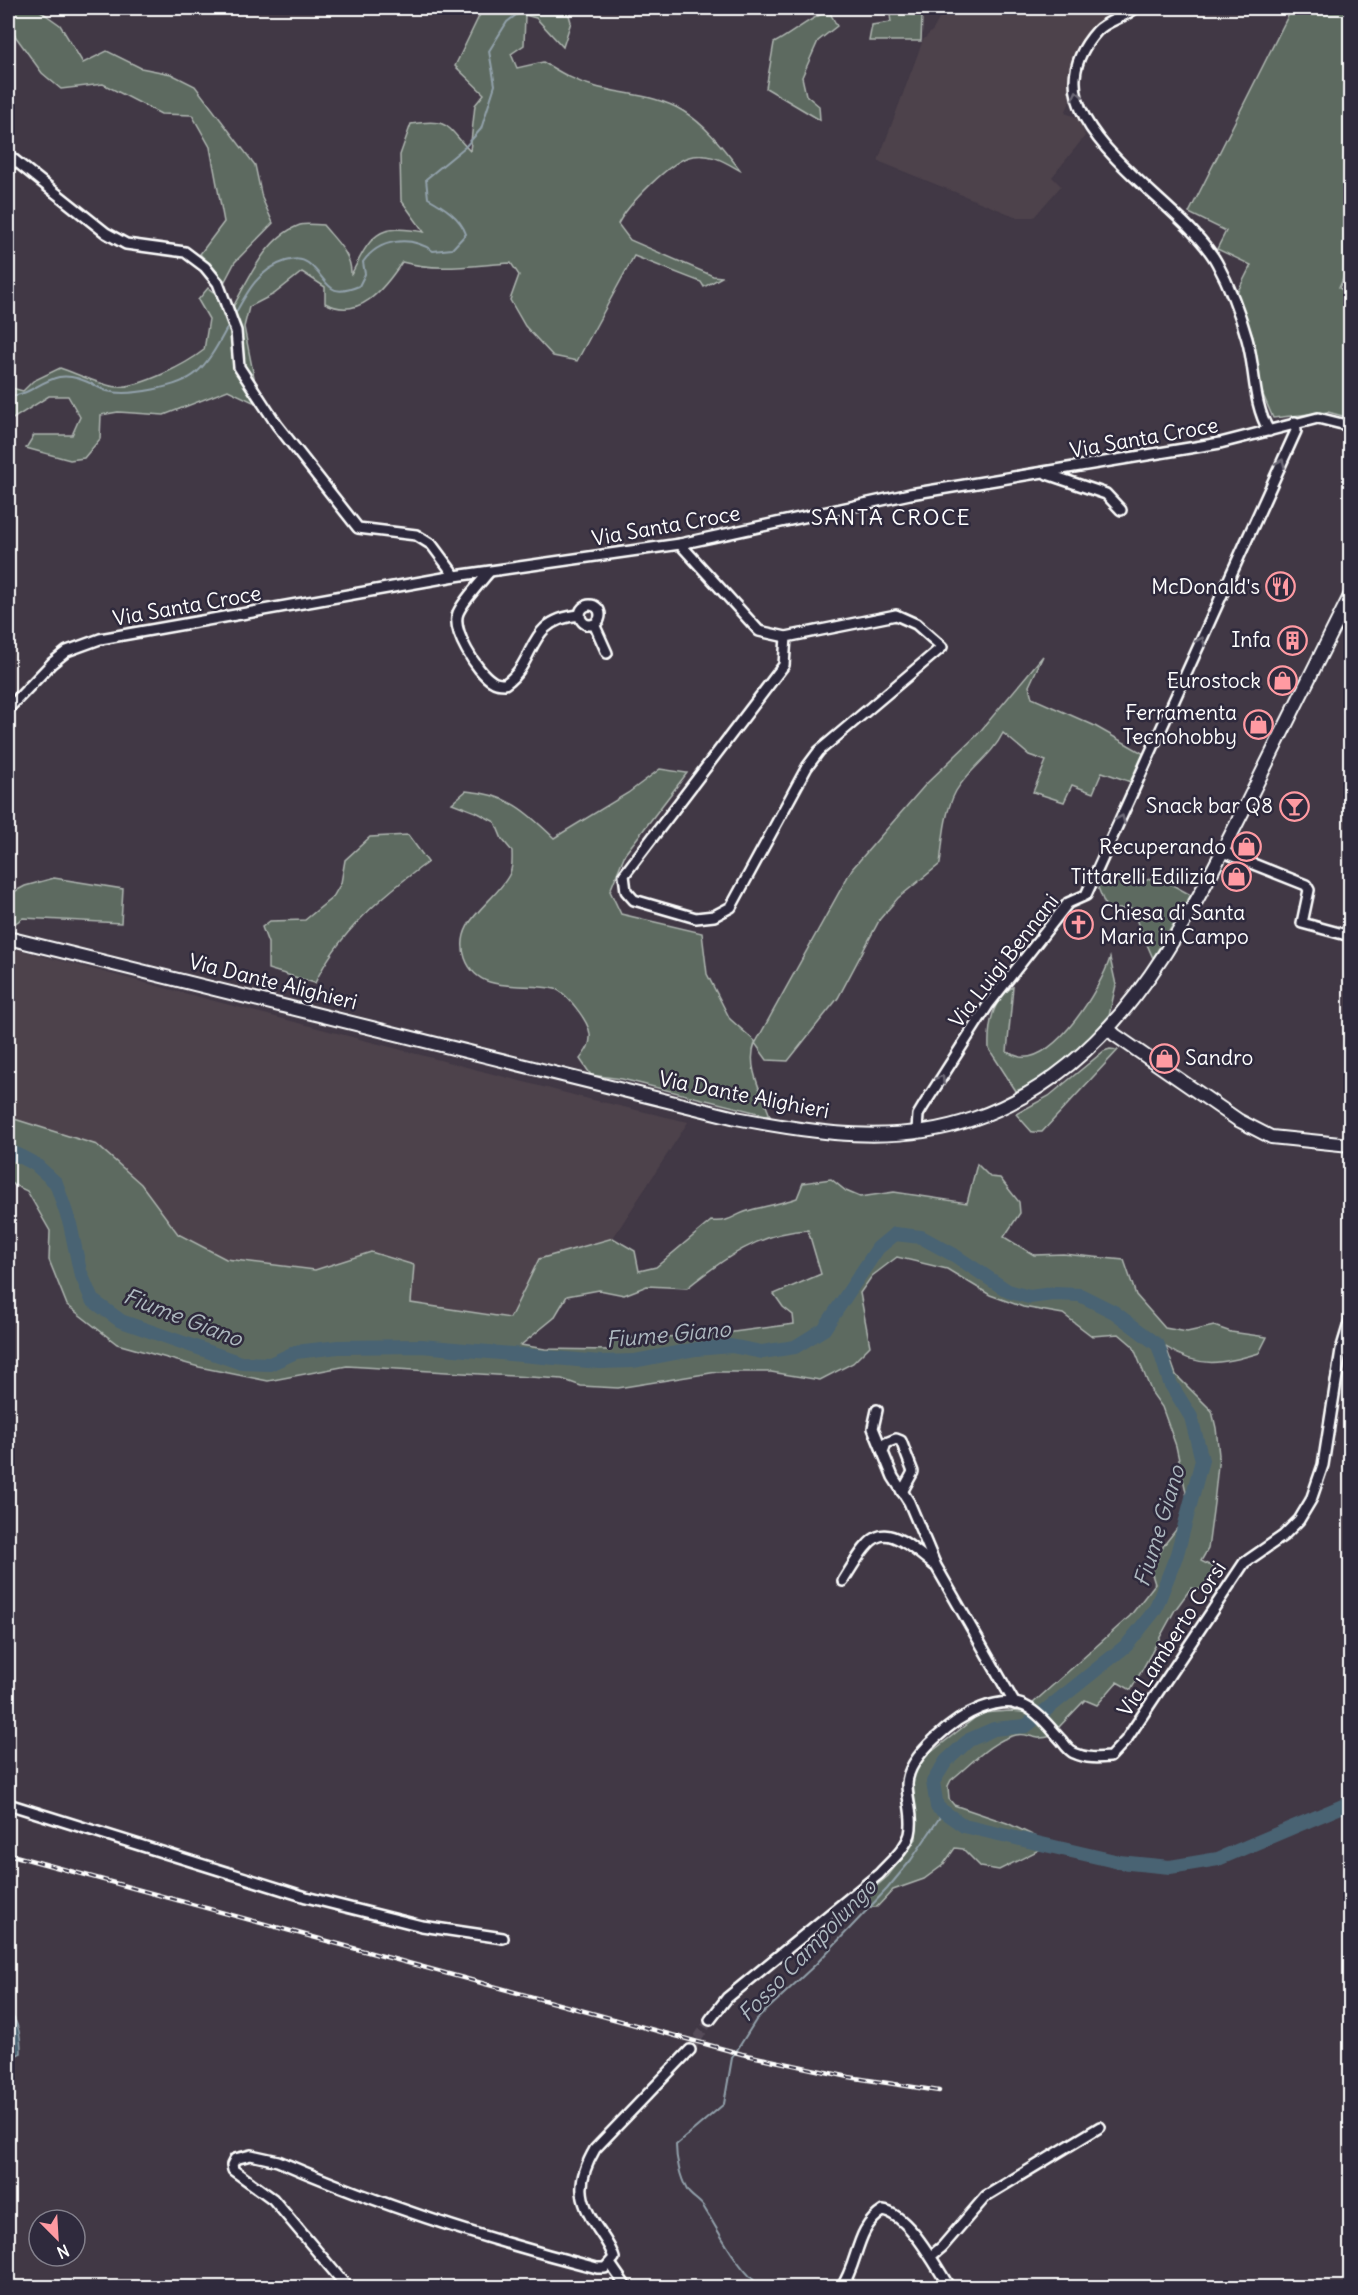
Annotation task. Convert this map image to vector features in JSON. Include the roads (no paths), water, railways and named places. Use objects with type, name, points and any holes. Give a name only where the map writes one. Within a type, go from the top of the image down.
[{"type":"main road","name":"Via Dante Alighieri","points":[[8,938],[736,1118],[818,1133],[869,1136],[917,1131],[972,1120],[1007,1105],[1045,1084],[1108,1028],[1142,989],[1165,957],[1223,852],[1350,596]]},
{"type":"main road","points":[[1108,1028],[1238,1120],[1270,1137],[1350,1146]]},
{"type":"street","points":[[1135,8],[1098,30],[1085,47],[1078,64],[1074,84],[1078,102],[1095,137],[1193,233],[1217,263],[1247,337],[1257,405],[1269,431]]},
{"type":"street","points":[[8,155],[106,233],[126,244],[185,252],[205,267],[218,283],[236,331],[239,367],[277,425],[358,528],[416,535],[432,545],[456,576]]},
{"type":"street","name":"Via Santa Croce","points":[[8,708],[67,651],[100,639],[456,576],[693,542],[910,494],[1220,443],[1295,422],[1318,418],[1350,426]]},
{"type":"street","name":"Via Luigi Bennani","points":[[917,1131],[918,1115],[988,1005],[1068,903],[1086,895],[1296,431],[1295,422]]},
{"type":"street","points":[[1045,473],[1106,494],[1121,510]]},
{"type":"street","points":[[689,555],[693,542]]},
{"type":"street","points":[[680,544],[759,630],[786,637],[896,615],[915,624],[942,647],[819,751],[807,767],[731,907],[714,916],[696,918],[634,900],[626,891],[624,875],[784,665],[786,637]]},
{"type":"street","points":[[489,572],[458,612],[455,625],[467,651],[485,677],[494,683],[505,684],[512,679],[523,666],[535,637],[549,625],[569,616],[580,615]]},
{"type":"street","points":[[580,615],[584,607],[596,608],[599,616],[594,624]]},
{"type":"street","points":[[580,615],[584,623],[594,624]]},
{"type":"street","points":[[594,624],[607,652]]},
{"type":"street","points":[[1223,852],[1306,885],[1309,890],[1302,923],[1350,936]]},
{"type":"street","name":"Via Lamberto Corsi","points":[[1015,1704],[1037,1711],[1072,1752],[1090,1758],[1110,1757],[1133,1731],[1244,1563],[1283,1536],[1299,1520],[1311,1500],[1323,1465],[1341,1350],[1350,1320]]},
{"type":"street","points":[[710,2020],[727,1998],[828,1917],[879,1874],[901,1852],[909,1836],[912,1820],[907,1786],[908,1772],[914,1759],[960,1721],[979,1709],[996,1704],[1015,1704],[936,1566],[894,1478],[884,1449],[873,1428],[877,1410]]},
{"type":"street","points":[[884,1449],[886,1443],[896,1439],[901,1440],[913,1472],[902,1492]]},
{"type":"street","points":[[843,1581],[863,1548],[874,1535],[882,1534],[914,1548],[936,1566]]},
{"type":"street","points":[[8,1804],[306,1897],[422,1926],[503,1938]]},
{"type":"street","points":[[611,2265],[614,2258],[612,2250],[584,2203],[581,2186],[584,2168],[595,2149],[690,2050]]},
{"type":"street","points":[[931,2256],[942,2247],[986,2196],[1100,2127]]},
{"type":"street","points":[[348,2288],[273,2199],[233,2170],[232,2165],[235,2159],[250,2155],[278,2161],[446,2226],[597,2268],[611,2265]]},
{"type":"street","points":[[841,2288],[849,2277],[859,2242],[867,2226],[883,2211],[892,2212],[898,2217],[931,2256],[950,2288]]},
{"type":"street","points":[[611,2265],[627,2288]]},
{"type":"water","points":[[8,2009],[19,2030],[21,2053],[8,2059]]},
{"type":"waterway","points":[[234,316],[255,282],[268,270],[286,261],[297,259],[305,261],[329,286],[340,291],[359,286],[365,274],[363,262],[377,248],[386,244],[405,241],[433,251],[452,249],[466,234],[456,218],[428,198],[426,179],[465,147],[481,129],[495,85],[489,51],[507,22],[525,8]]},
{"type":"waterway","points":[[8,396],[22,394],[46,382],[66,376],[116,393],[153,390],[178,383],[201,368],[230,323]]},
{"type":"waterway","name":"Fiume Giano","points":[[8,1150],[35,1164],[56,1183],[70,1224],[80,1271],[92,1300],[121,1321],[241,1363],[270,1364],[296,1352],[338,1347],[421,1346],[600,1362],[634,1361],[696,1349],[731,1346],[762,1352],[795,1347],[824,1329],[878,1248],[895,1234],[921,1237],[954,1255],[1008,1291],[1029,1297],[1053,1294],[1080,1295],[1114,1312],[1158,1345],[1170,1383],[1191,1417],[1202,1460],[1177,1554],[1155,1610],[1127,1645],[1026,1726],[994,1729],[969,1740],[946,1761],[933,1782],[937,1807],[964,1826],[1119,1862],[1170,1867],[1218,1859],[1350,1803]]},
{"type":"waterway","name":"Fosso Campolungo","points":[[763,2288],[737,2261],[703,2206],[687,2190],[679,2168],[676,2145],[724,2104],[732,2058],[756,2020],[815,1965],[887,1889],[911,1860],[944,1811]]},
{"type":"tunnel","points":[[690,2050],[710,2020]]},
{"type":"railway","points":[[8,1854],[742,2054],[849,2077],[939,2091]]},
{"type":"place","name":"McDonald's","points":[[1281,587]]},
{"type":"place","name":"Infa","points":[[1292,640]]},
{"type":"place","name":"Eurostock","points":[[1282,681]]},
{"type":"place","name":"Ferramenta Tecnohobby","points":[[1258,725]]},
{"type":"place","name":"Snack bar Q8","points":[[1294,806]]},
{"type":"place","name":"Recuperando","points":[[1247,847]]},
{"type":"place","name":"Tittarelli Edilizia","points":[[1237,877]]},
{"type":"place","name":"Chiesa di Santa Maria in Campo","points":[[1079,925]]},
{"type":"place","name":"Sandro","points":[[1164,1058]]},
{"type":"district","name":"SANTA CROCE","points":[[891,517]]}]
